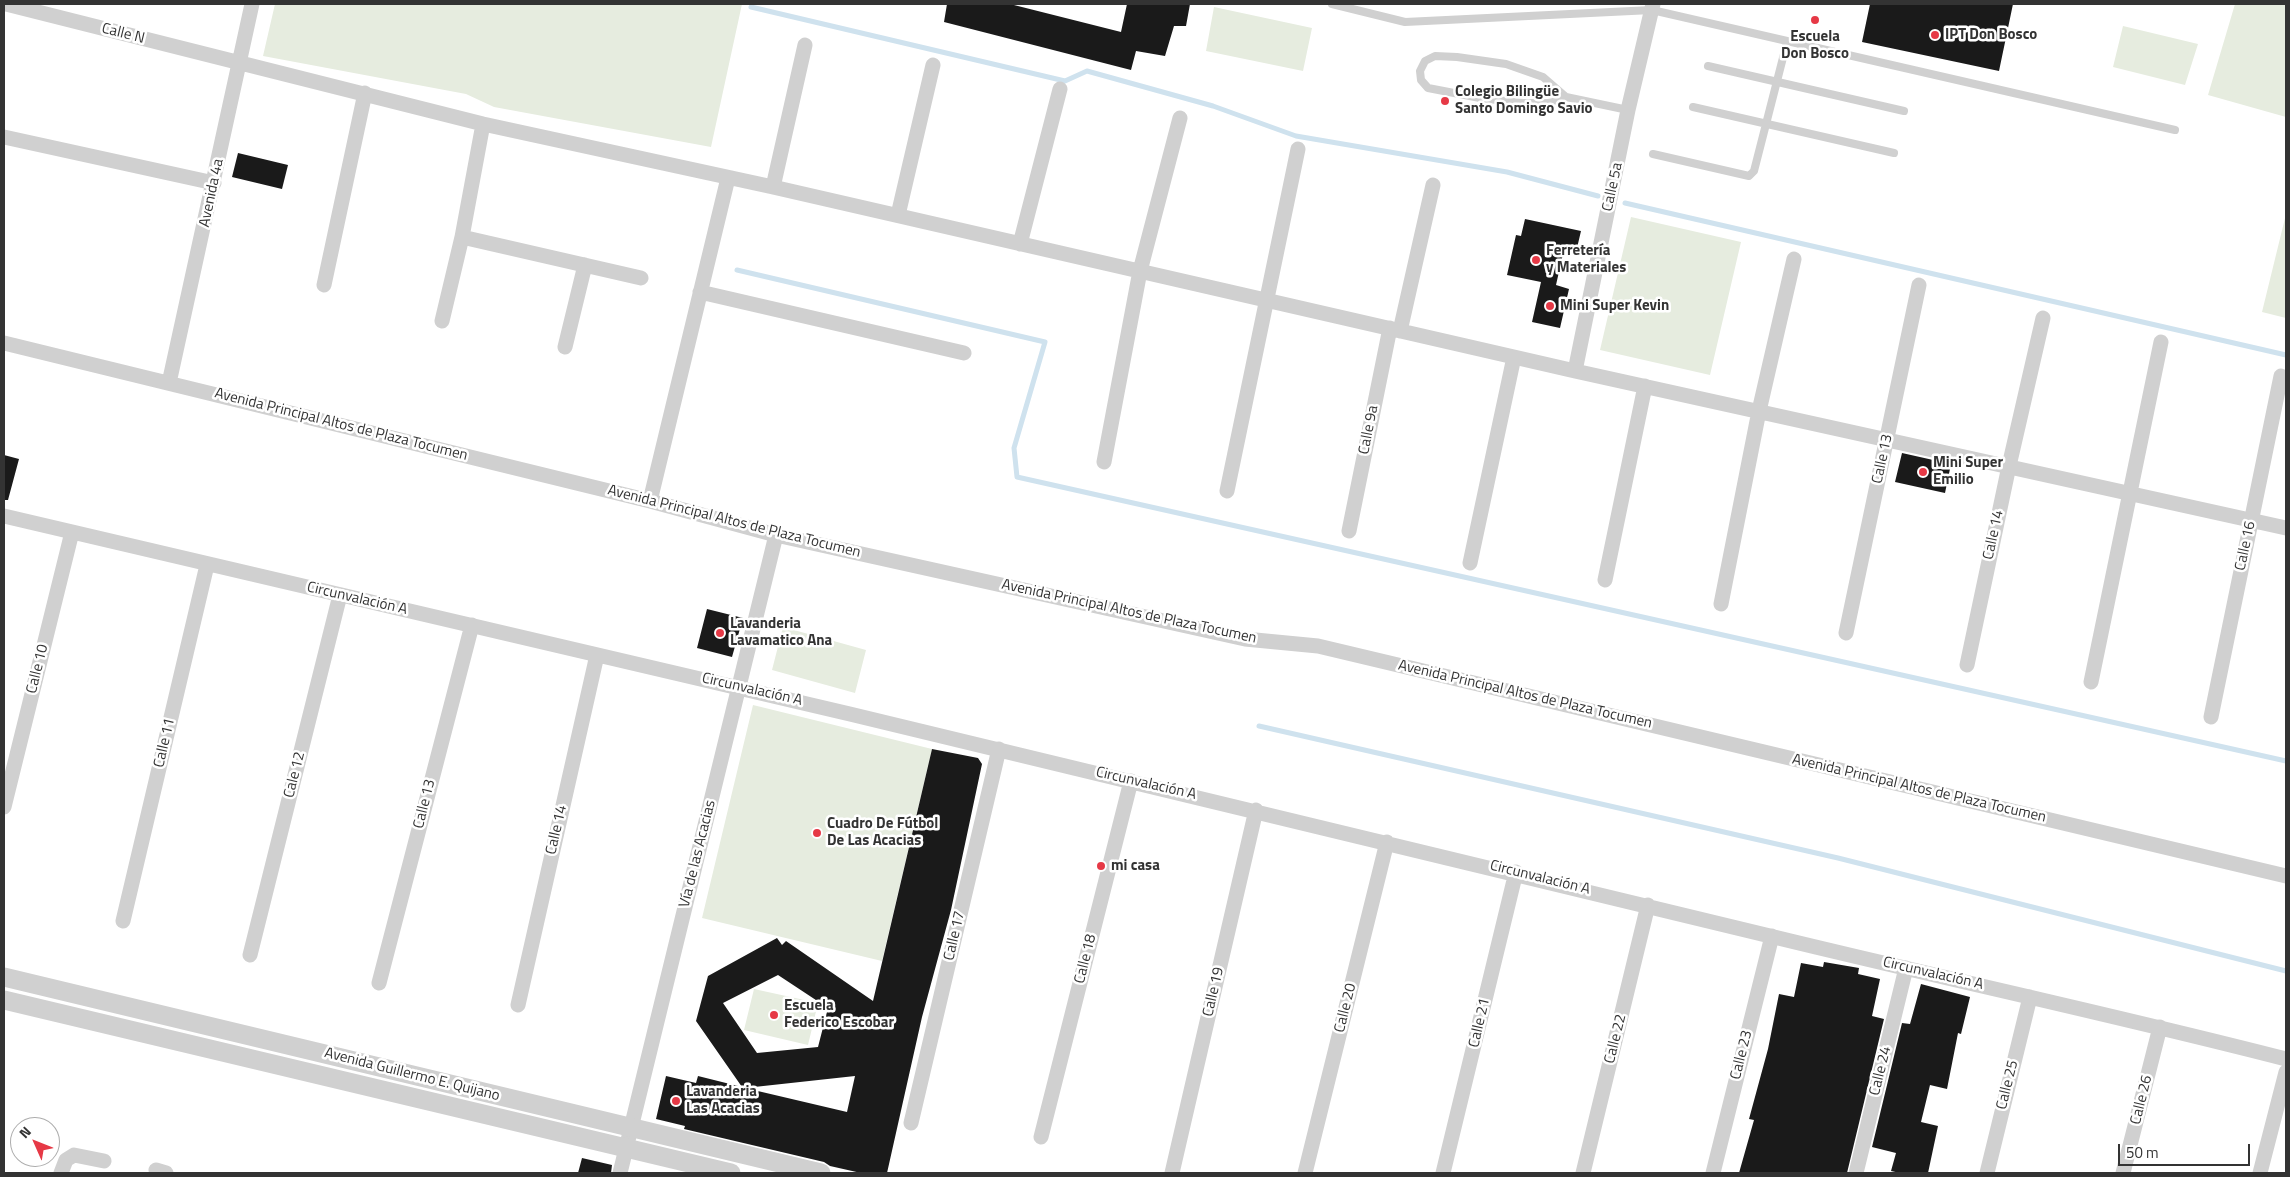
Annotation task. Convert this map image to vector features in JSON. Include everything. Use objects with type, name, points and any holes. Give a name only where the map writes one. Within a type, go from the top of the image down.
[{"type":"street","name":"Calle N","points":[[6,4],[483,124],[898,215],[1575,371],[2286,528]]},
{"type":"street","name":"Avenida 4a","points":[[169,383],[252,4]]},
{"type":"street","name":"Calle 5a","points":[[1575,371],[1628,110],[1652,7]]},
{"type":"street","points":[[773,187],[804,45]]},
{"type":"street","points":[[898,215],[933,65]]},
{"type":"street","points":[[1020,244],[1060,89]]},
{"type":"street","points":[[324,286],[364,93]]},
{"type":"street","points":[[1104,462],[1140,271],[1180,118]]},
{"type":"street","points":[[442,321],[462,237],[483,124]]},
{"type":"street","points":[[4,137],[214,183]]},
{"type":"street","points":[[1227,491],[1298,149]]},
{"type":"street","points":[[650,501],[728,178]]},
{"type":"street","name":"Calle 9a","points":[[1349,531],[1395,329],[1433,185]]},
{"type":"street","points":[[462,237],[641,278]]},
{"type":"street","points":[[1721,604],[1759,411],[1794,259]]},
{"type":"street","points":[[565,347],[586,265]]},
{"type":"street","name":"Calle 13","points":[[1846,632],[1919,285]]},
{"type":"street","points":[[700,292],[964,353]]},
{"type":"street","name":"Calle 14","points":[[1967,665],[2009,466],[2043,318]]},
{"type":"street","name":"Avenida Principal Altos de Plaza Tocumen","points":[[4,342],[650,501],[776,535],[1245,639],[1318,646],[2286,876]]},
{"type":"street","points":[[2091,682],[2161,342]]},
{"type":"street","points":[[1470,563],[1514,357]]},
{"type":"street","name":"Calle 16","points":[[2211,717],[2281,376]]},
{"type":"street","points":[[1605,580],[1645,386]]},
{"type":"street","name":"Circunvalación A","points":[[4,516],[596,655],[739,686],[1516,872],[1772,936],[2160,1027],[2286,1059]]},
{"type":"street","name":"Calle 10","points":[[4,807],[72,532]]},
{"type":"street","name":"Vía de las Acacias","points":[[620,1173],[776,535]]},
{"type":"street","name":"Calle 11","points":[[123,921],[208,565]]},
{"type":"street","name":"Cale 12","points":[[250,955],[340,595]]},
{"type":"street","name":"Calle 13","points":[[379,984],[472,625]]},
{"type":"street","name":"Calle 14","points":[[518,1004],[596,655]]},
{"type":"street","name":"Calle 17","points":[[910,1123],[999,749]]},
{"type":"street","name":"Calle 18","points":[[1041,1136],[1131,781]]},
{"type":"street","name":"Calle 19","points":[[1172,1173],[1256,810]]},
{"type":"street","name":"Calle 20","points":[[1305,1173],[1387,842]]},
{"type":"street","name":"Calle 21","points":[[1443,1173],[1516,872]]},
{"type":"street","name":"Calle 22","points":[[1583,1173],[1648,905]]},
{"type":"street","name":"Calle 23","points":[[1713,1173],[1772,936]]},
{"type":"street","name":"Calle 24","points":[[1856,1173],[1906,968]]},
{"type":"street","name":"Avenida Guillermo E. Quijano","points":[[4,977],[820,1173]]},
{"type":"street","name":"Calle 25","points":[[1986,1173],[2030,997]]},
{"type":"street","name":"Avenida Guillermo E. Quijano","points":[[4,1000],[730,1173]]},
{"type":"street","name":"Calle 26","points":[[2123,1173],[2160,1027]]},
{"type":"street","points":[[2260,1173],[2286,1072]]},
{"type":"street","points":[[408,1096],[412,1075]]},
{"type":"street","points":[[61,1173],[66,1160],[74,1155],[104,1161]]},
{"type":"lane","points":[[1332,4],[1405,22],[1652,7],[1787,42],[2175,130]]},
{"type":"lane","points":[[1653,154],[1749,176],[1754,171],[1787,42]]},
{"type":"lane","points":[[1566,97],[1548,103],[1523,104],[1480,98],[1428,88],[1420,80],[1420,71],[1425,61],[1436,56],[1506,64],[1543,77],[1566,97],[1628,110]]},
{"type":"lane","points":[[1708,66],[1904,111]]},
{"type":"lane","points":[[1693,106],[1894,153]]},
{"type":"shaded area","points":[[275,4],[742,4],[711,147],[494,107],[466,94],[263,56]]},
{"type":"shaded area","points":[[2235,4],[2286,4],[2286,117],[2208,95]]},
{"type":"shaded area","points":[[1214,7],[1312,28],[1303,71],[1206,51]]},
{"type":"shaded area","points":[[2123,26],[2198,44],[2185,85],[2113,67]]},
{"type":"shaded area","points":[[2286,214],[2286,318],[2262,312]]},
{"type":"shaded area","points":[[1631,217],[1741,242],[1710,375],[1600,350]]},
{"type":"shaded area","points":[[783,627],[866,650],[855,693],[772,670]]},
{"type":"shaded area","name":"Cuadro De Fútbol De Las Acacias","points":[[753,705],[932,749],[882,961],[702,918]]},
{"type":"shaded area","points":[[754,989],[818,1003],[808,1045],[744,1030]]},
{"type":"building","points":[[947,4],[1010,4],[1121,32],[1127,4],[1190,4],[1186,26],[1174,26],[1165,56],[1136,51],[1131,70],[944,22]]},
{"type":"building","name":"IPT Don Bosco","points":[[1870,4],[2013,4],[1999,71],[1862,42]]},
{"type":"building","points":[[238,153],[288,165],[282,189],[232,177]]},
{"type":"building","points":[[1525,219],[1581,231],[1577,248],[1565,245],[1556,285],[1569,289],[1560,328],[1532,322],[1541,282],[1507,275],[1516,235],[1521,236]]},
{"type":"building","name":"Mini Super Emilio","points":[[1902,453],[1951,464],[1945,493],[1895,482]]},
{"type":"building","points":[[4,455],[19,459],[8,500],[4,500]]},
{"type":"building","name":"Lavanderia Lavamatico Ana","points":[[707,609],[743,618],[732,657],[697,648]]},
{"type":"building","points":[[932,749],[978,758],[982,764],[951,910],[922,1017],[887,1173],[861,1173],[830,1166],[824,1162],[684,1129],[685,1126],[656,1119],[666,1076],[696,1083],[698,1076],[742,1087],[696,1021],[708,976],[777,938],[782,945],[786,941],[873,1001]],"holes":[[[778,975],[828,1008],[818,1047],[757,1053],[723,1003]],[[855,1076],[847,1112],[745,1088]]]},
{"type":"building","points":[[1824,962],[1859,968],[1858,974],[1880,979],[1872,1016],[1884,1019],[1847,1173],[1739,1173],[1754,1120],[1749,1119],[1768,1049],[1779,994],[1794,997],[1801,963],[1823,967]]},
{"type":"building","points":[[1921,984],[1970,997],[1961,1034],[1958,1033],[1947,1089],[1930,1085],[1921,1122],[1938,1126],[1928,1173],[1900,1173],[1891,1171],[1896,1153],[1872,1147],[1902,1023],[1910,1024]]},
{"type":"building","points":[[582,1158],[612,1165],[611,1173],[578,1173]]},
{"type":"waterway","points":[[751,7],[1065,81],[1087,71],[1213,106],[1296,136],[1507,172],[1598,196]]},
{"type":"waterway","points":[[1625,203],[2286,355]]},
{"type":"waterway","points":[[737,270],[1045,342],[1014,448],[1017,477],[2286,761]]},
{"type":"waterway","points":[[1259,726],[1838,858],[2286,971]]},
{"type":"place","name":"Escuela Don Bosco","points":[[1815,20]]},
{"type":"place","name":"IPT Don Bosco","points":[[1935,35]]},
{"type":"place","name":"Colegio Bilingüe Santo Domingo Savio","points":[[1445,101]]},
{"type":"place","name":"Ferretería y Materiales","points":[[1536,260]]},
{"type":"place","name":"Mini Super Kevin","points":[[1550,306]]},
{"type":"place","name":"Mini Super Emilio","points":[[1923,472]]},
{"type":"place","name":"Lavanderia Lavamatico Ana","points":[[720,633]]},
{"type":"place","name":"Cuadro De Fútbol De Las Acacias","points":[[817,833]]},
{"type":"place","name":"mi casa","points":[[1101,866]]},
{"type":"place","name":"Escuela Federico Escobar","points":[[774,1015]]},
{"type":"place","name":"Lavanderia Las Acacias","points":[[676,1101]]}]
